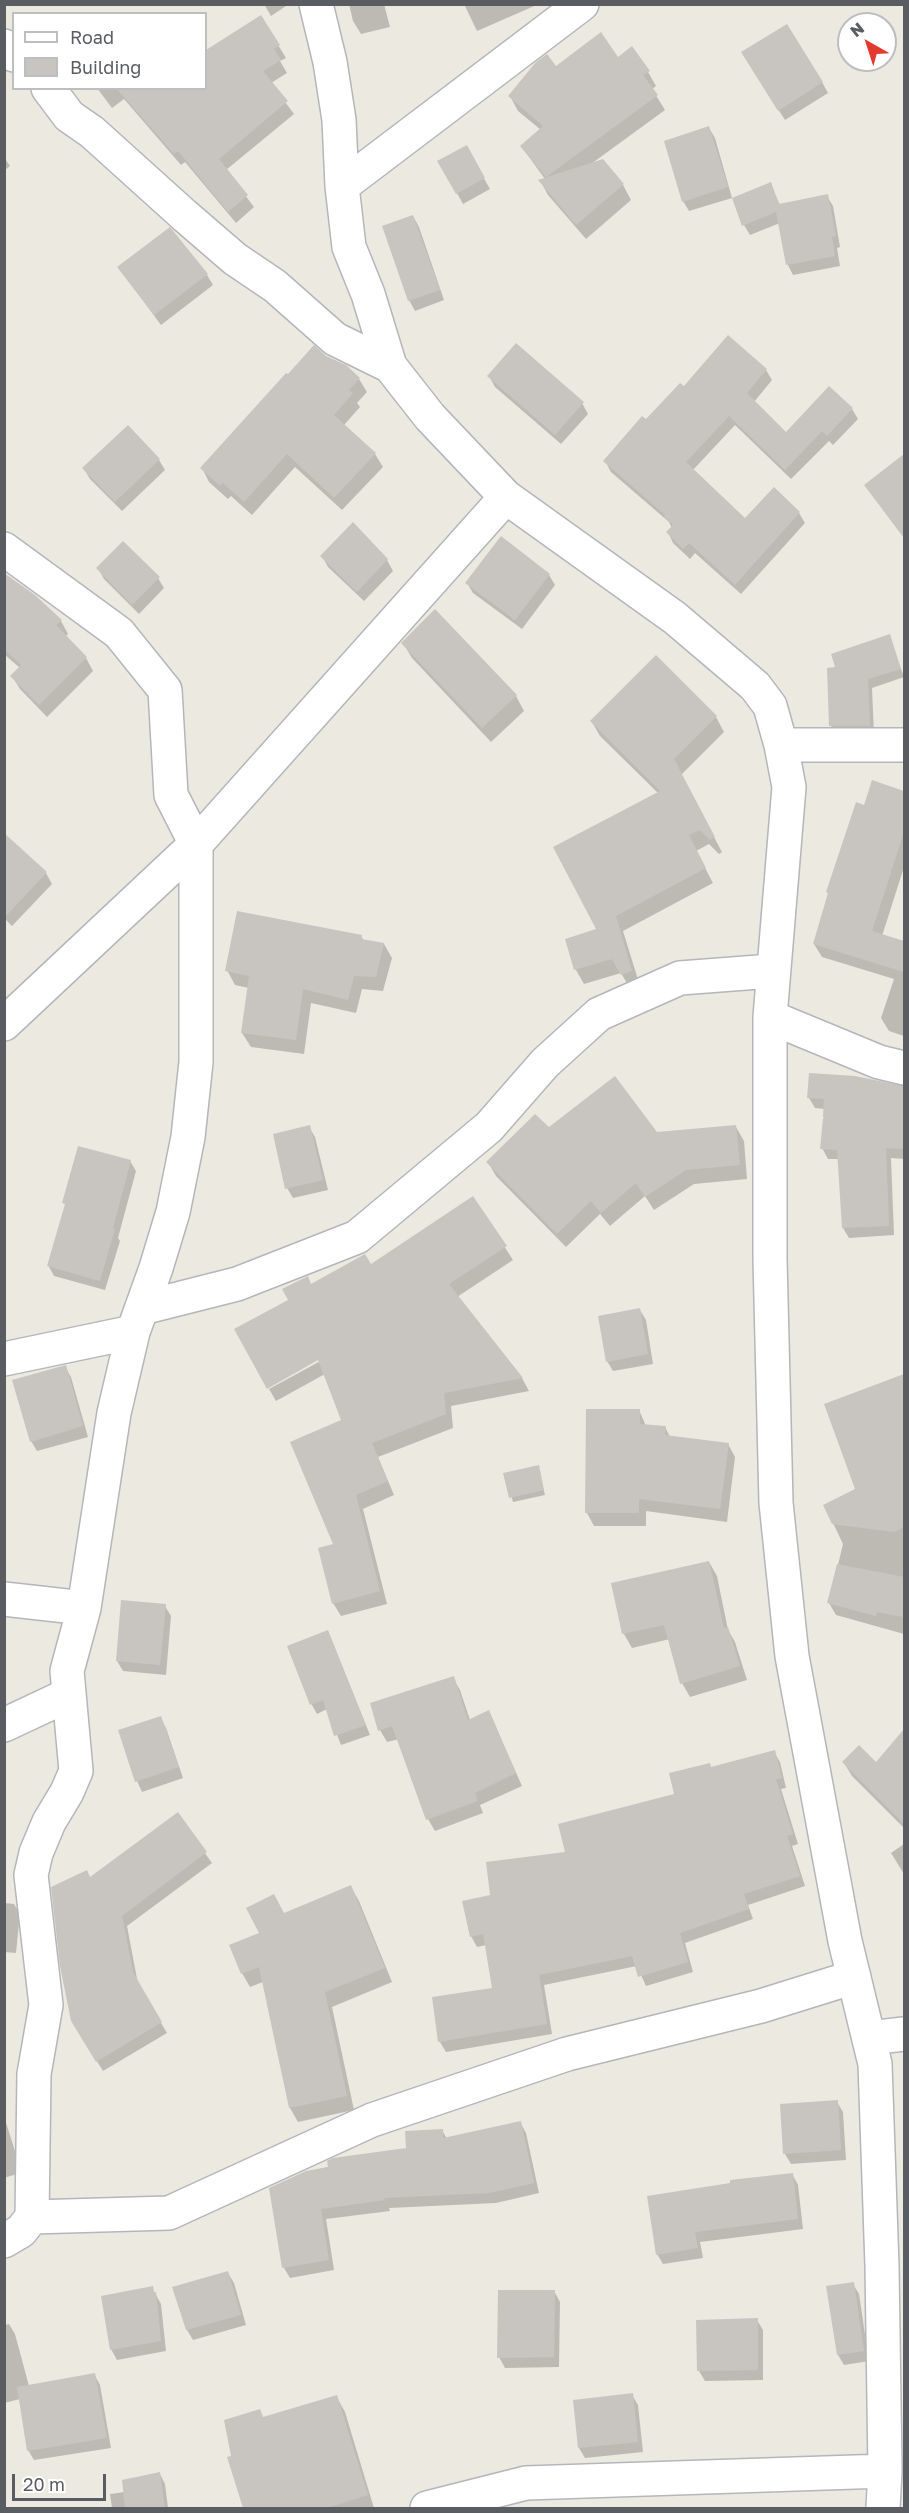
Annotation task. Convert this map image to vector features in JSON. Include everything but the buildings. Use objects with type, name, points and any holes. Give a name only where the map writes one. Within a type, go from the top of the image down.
[{"type":"street","points":[[316,4],[330,62],[339,120],[342,186],[349,247],[368,294],[390,366],[430,417],[506,497],[675,618],[755,686],[770,706],[781,745],[789,787],[770,1017],[770,1259],[776,1503],[792,1656],[845,1941],[876,2076],[885,2471],[883,2508]]},
{"type":"street","points":[[342,186],[582,4]]},
{"type":"street","points":[[50,90],[69,116],[92,132],[235,259],[275,286],[335,339],[390,366]]},
{"type":"street","points":[[4,1024],[196,844],[506,497]]},
{"type":"street","points":[[4,549],[119,633],[165,690],[171,795],[196,844],[196,1062],[188,1137],[173,1212],[137,1320],[114,1413],[84,1608],[67,1671],[76,1770],[67,1792],[49,1822],[36,1853],[31,1875],[34,1912],[44,1970],[46,2005],[34,2074],[32,2217],[21,2231],[4,2241]]},
{"type":"street","points":[[781,745],[904,745]]},
{"type":"street","points":[[4,1359],[137,1320],[357,1237],[489,1127],[545,1063],[599,1014],[680,978],[772,971]]},
{"type":"street","points":[[770,1017],[879,1062],[904,1068]]},
{"type":"street","points":[[4,1599],[84,1608]]},
{"type":"street","points":[[4,1725],[68,1695]]},
{"type":"street","points":[[32,2217],[169,2214],[372,2120],[567,2054],[761,2006],[854,1977]]},
{"type":"street","points":[[869,2038],[904,2034]]},
{"type":"street","points":[[428,2508],[526,2483],[885,2471]]}]
